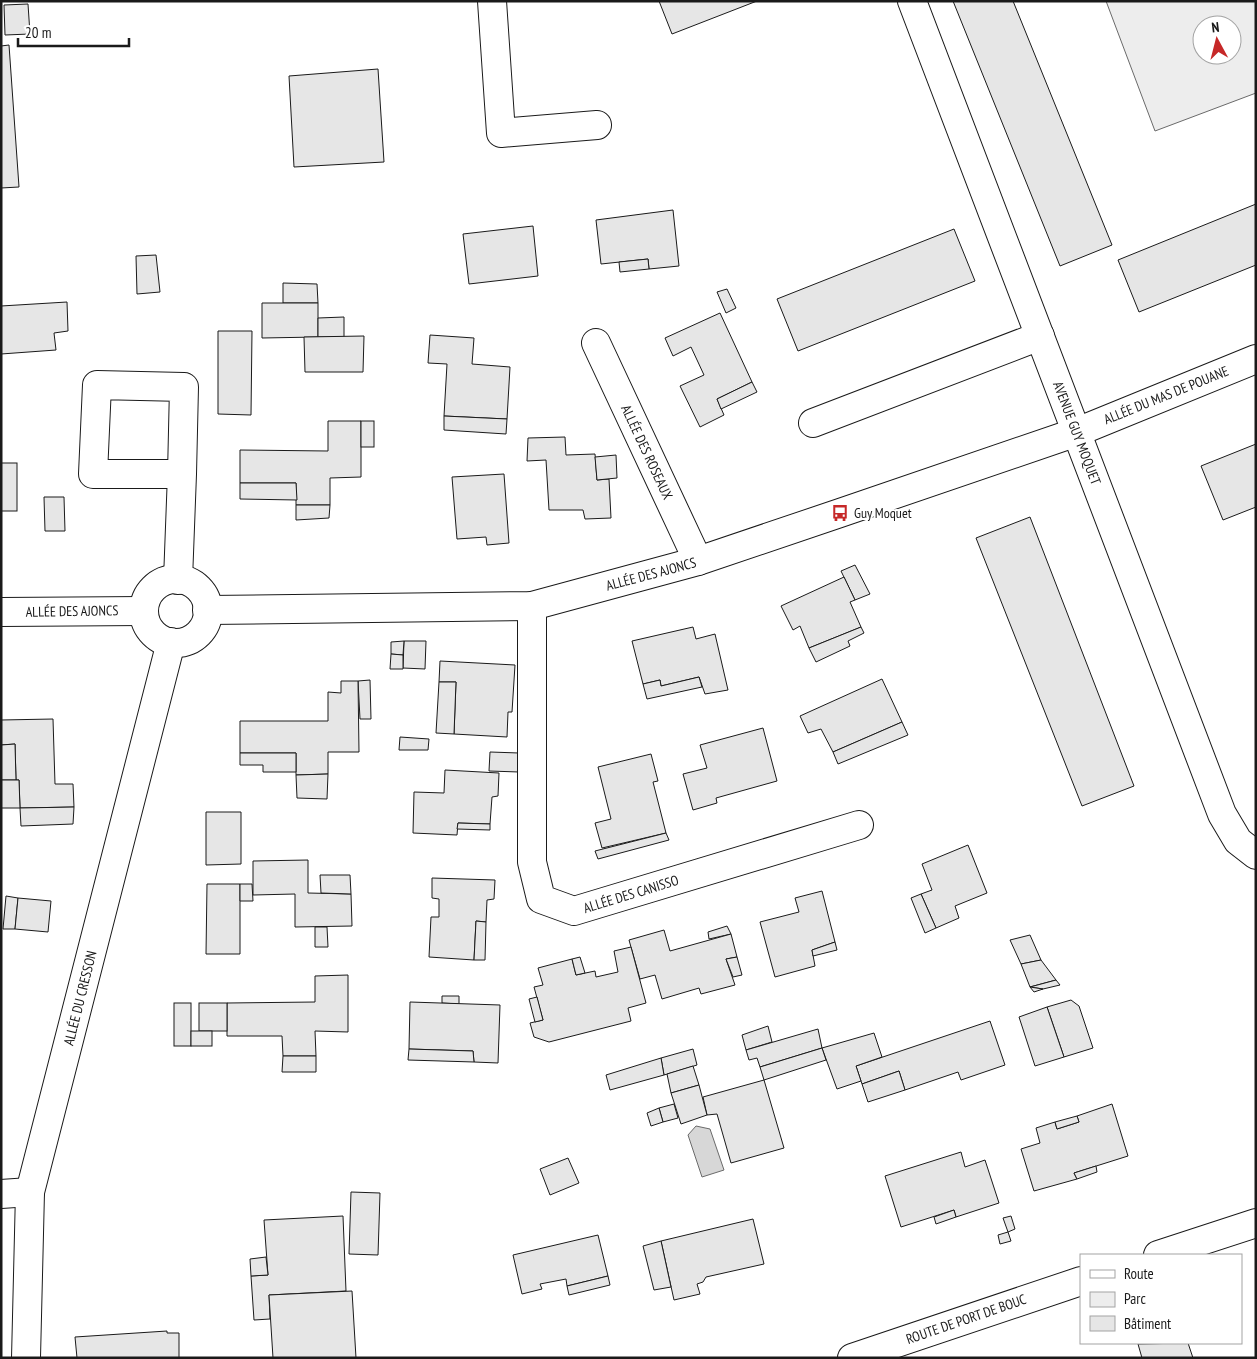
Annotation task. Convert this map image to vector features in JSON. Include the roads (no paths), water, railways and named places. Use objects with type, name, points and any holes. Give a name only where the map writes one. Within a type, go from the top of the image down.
[{"type":"street","points":[[492,1],[501,133],[598,125]]},
{"type":"street","name":"AVENUE GUY MOQUET","points":[[912,1],[1222,814],[1238,840],[1256,855]]},
{"type":"street","points":[[814,423],[1040,336]]},
{"type":"street","name":"ALLÉE DES ROSEAUX","points":[[596,343],[698,562]]},
{"type":"street","name":"ALLÉE DU MAS DE POUANE","points":[[1077,432],[1256,359]]},
{"type":"street","points":[[178,580],[182,474],[184,387],[97,385],[93,474],[182,474]]},
{"type":"street","name":"ALLÉE DES AJONCS","points":[[207,610],[532,606],[698,562],[1077,432]]},
{"type":"street","points":[[167,580],[178,580],[195,586],[202,592],[207,610],[203,628],[197,635],[189,640],[171,642],[154,635],[148,628],[144,611],[146,600],[158,585],[167,580]]},
{"type":"street","name":"ALLÉE DES CANISSO","points":[[532,606],[532,862],[541,899],[574,911],[859,825]]},
{"type":"street","name":"ALLÉE DES AJONCS","points":[[1,612],[144,611]]},
{"type":"street","name":"ALLÉE DU CRESSON","points":[[26,1358],[30,1192],[171,642]]},
{"type":"street","points":[[1,1194],[30,1192]]},
{"type":"street","points":[[1161,1254],[1256,1222]]},
{"type":"street","name":"ROUTE DE PORT DE BOUC","points":[[852,1358],[1080,1281]]},
{"type":"place","name":"Guy Moquet","points":[[840,513]]}]
